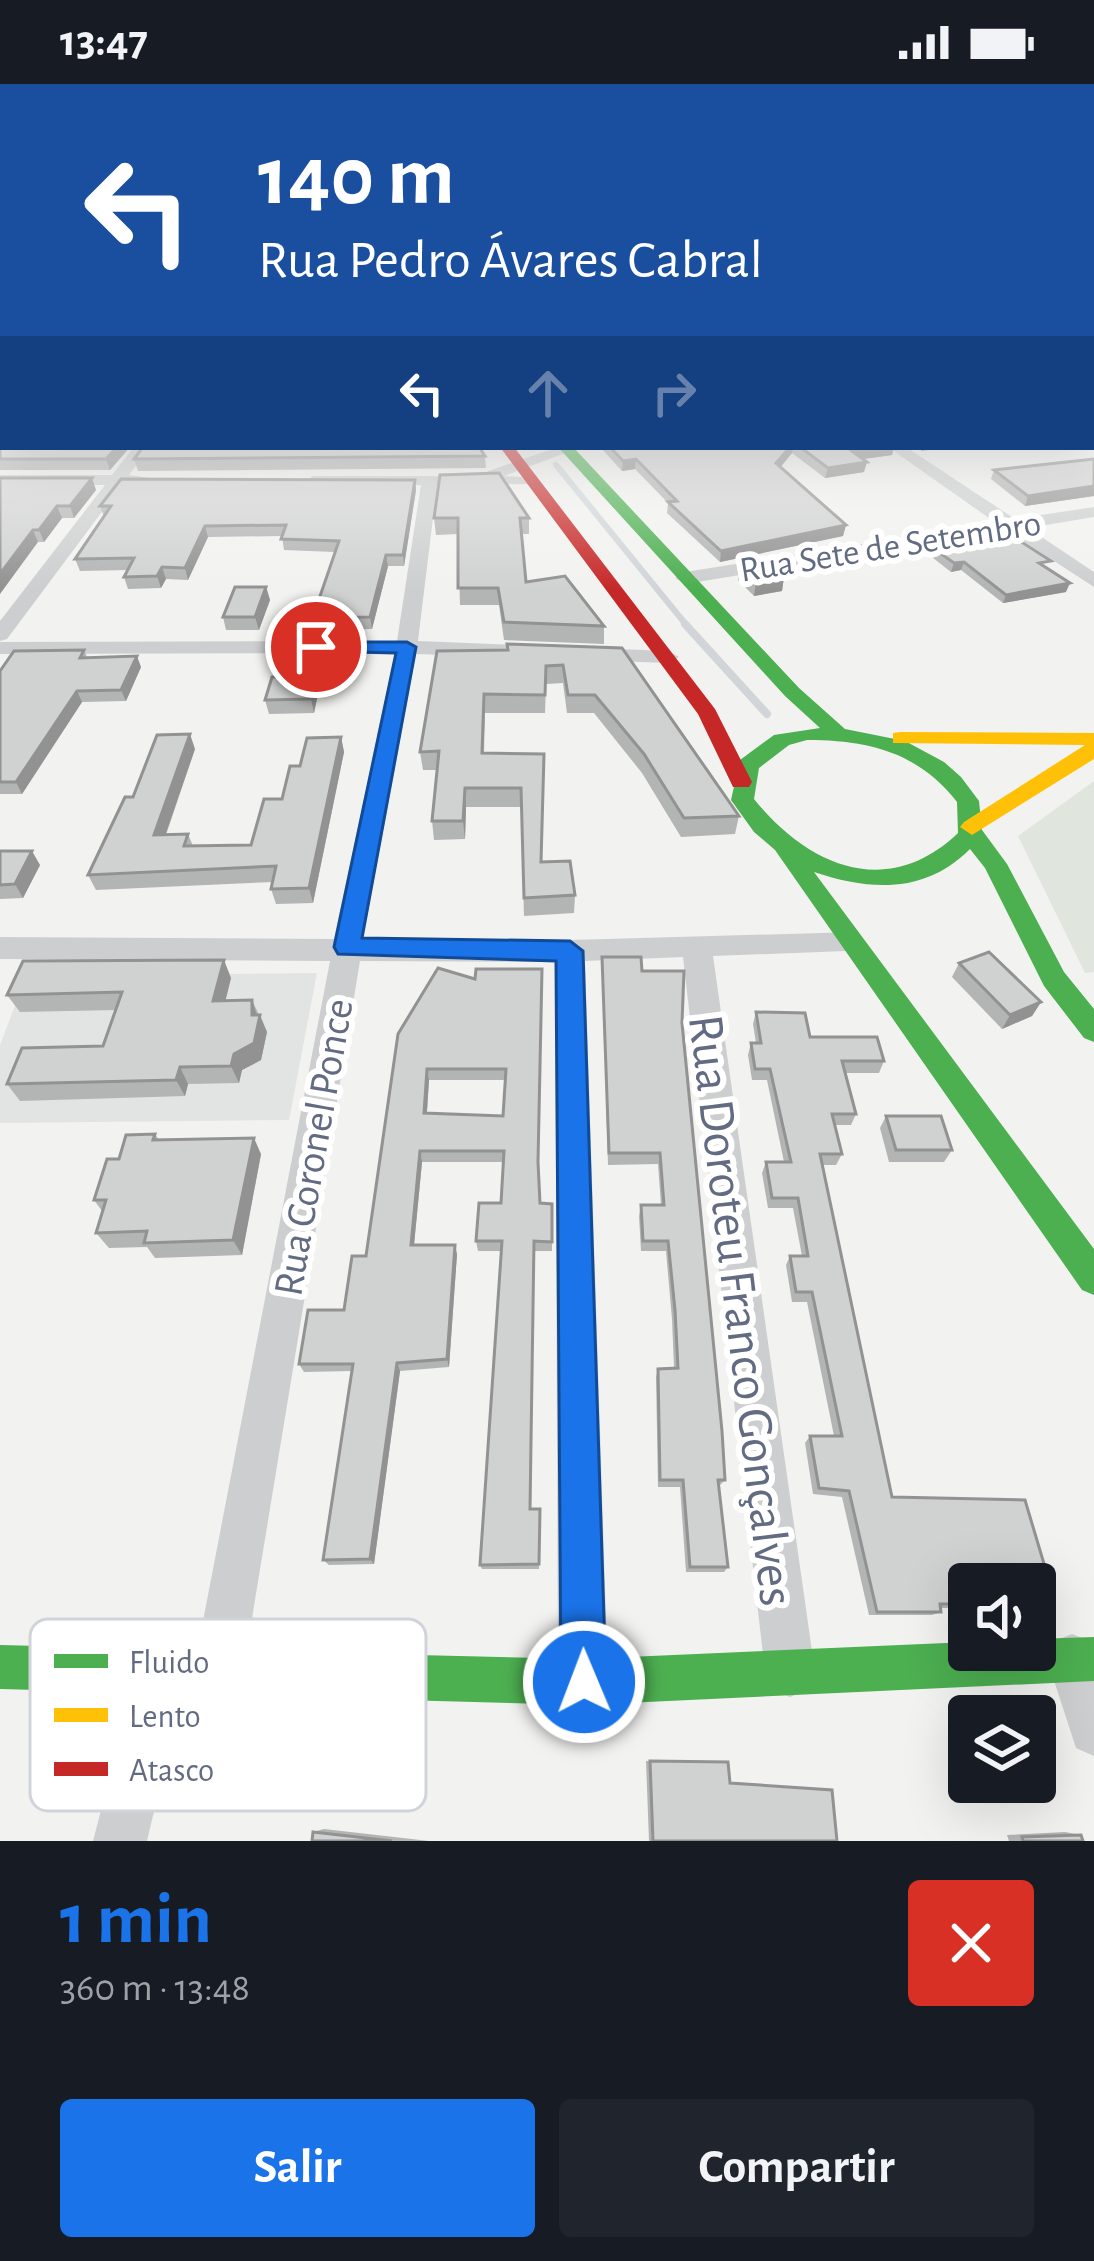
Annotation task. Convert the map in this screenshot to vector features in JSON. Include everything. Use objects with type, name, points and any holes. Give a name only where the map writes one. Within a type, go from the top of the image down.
[{"type":"main road","points":[[570,450],[685,578],[849,734],[892,742],[943,769],[971,807],[972,830],[995,864],[1054,980],[1094,1030]]},
{"type":"main road","points":[[519,463],[708,713],[741,782],[750,818],[786,852],[1094,1278]]},
{"type":"main road","points":[[741,782],[762,751],[807,734],[927,741],[1094,739]]},
{"type":"main road","points":[[786,852],[832,870],[883,877],[941,865],[972,830],[1094,748]]},
{"type":"main road","points":[[426,1678],[584,1682],[1083,1659]]},
{"type":"main road","points":[[0,1667],[30,1668]]},
{"type":"street","points":[[0,635],[140,450]]},
{"type":"street","points":[[296,480],[486,478],[561,450]]},
{"type":"street","points":[[901,450],[1094,581]]},
{"type":"street","name":"Rua Coronel Ponce","points":[[228,1619],[347,947],[407,647],[430,479]]},
{"type":"street","points":[[0,480],[184,480]]},
{"type":"street","name":"Rua Sete de Setembro","points":[[685,578],[1094,512]]},
{"type":"street","points":[[581,650],[646,626]]},
{"type":"street","points":[[0,648],[407,647],[581,650],[668,657]]},
{"type":"street","points":[[0,948],[570,951],[846,940]]},
{"type":"street","name":"Rua Doroteu Franco Gonçalves","points":[[697,947],[790,1672]]},
{"type":"street","points":[[570,951],[584,1682]]},
{"type":"street","points":[[1083,1659],[1094,1730]]},
{"type":"street","points":[[120,1841],[128,1811]]},
{"type":"shaded area","points":[[1094,781],[1094,972],[1085,973],[1018,836]]},
{"type":"shaded area","points":[[317,973],[289,1120],[0,1123],[0,1045],[26,976]]},
{"type":"building","points":[[0,450],[114,450],[106,459],[0,459]]},
{"type":"building","points":[[141,450],[481,450],[485,456],[134,459]]},
{"type":"building","points":[[613,450],[787,450],[776,463],[846,525],[721,551],[668,502],[677,501],[636,459],[623,461]]},
{"type":"building","points":[[804,450],[859,450],[852,451],[867,462],[828,468]]},
{"type":"building","points":[[1094,459],[1094,486],[1028,496],[994,470]]},
{"type":"building","points":[[499,473],[529,518],[520,518],[526,582],[565,576],[604,626],[504,622],[498,588],[458,588],[458,518],[434,518],[440,475]]},
{"type":"building","points":[[0,478],[92,478],[70,506],[57,506],[39,530],[33,530],[0,574]]},
{"type":"building","points":[[121,479],[415,480],[403,555],[386,555],[370,617],[325,618],[329,602],[318,602],[339,541],[281,539],[286,525],[205,526],[185,568],[162,567],[157,576],[124,577],[134,558],[75,559],[111,506],[100,506]]},
{"type":"building","points":[[986,533],[1002,542],[1017,539],[1051,561],[1039,563],[1070,583],[1006,595],[964,562],[954,563],[930,546]]},
{"type":"building","points":[[768,562],[784,577],[756,582],[740,567]]},
{"type":"building","points":[[235,587],[266,587],[255,617],[223,617]]},
{"type":"building","points":[[507,644],[622,648],[739,816],[684,818],[644,754],[595,695],[568,695],[563,665],[546,666],[545,695],[484,694],[482,753],[544,754],[541,862],[570,861],[575,895],[524,898],[521,788],[465,788],[463,821],[432,821],[439,751],[420,752],[437,651],[508,650]]},
{"type":"building","points":[[84,650],[80,658],[137,656],[121,690],[77,691],[16,782],[0,782],[0,671],[14,651]]},
{"type":"building","points":[[316,676],[311,699],[265,700],[272,677]]},
{"type":"building","points":[[190,734],[154,835],[188,834],[184,846],[251,845],[264,799],[282,799],[290,766],[300,766],[307,738],[341,737],[309,888],[271,889],[276,866],[88,875],[125,797],[133,797],[157,735]]},
{"type":"building","points":[[0,851],[32,851],[15,884],[0,885]]},
{"type":"building","points":[[989,952],[1041,1002],[1010,1015],[959,963]]},
{"type":"building","points":[[602,957],[641,957],[642,971],[684,971],[682,1023],[722,1431],[725,1480],[718,1480],[728,1567],[690,1567],[683,1480],[660,1480],[658,1369],[678,1368],[675,1310],[668,1241],[643,1241],[641,1205],[664,1205],[660,1153],[609,1153]]},
{"type":"building","points":[[224,960],[213,1001],[252,1000],[252,1015],[260,1015],[254,1043],[234,1054],[231,1066],[180,1067],[176,1080],[7,1084],[22,1048],[103,1046],[122,992],[7,995],[23,961]]},
{"type":"building","points":[[438,968],[475,979],[476,969],[542,969],[538,1162],[540,1203],[552,1204],[552,1242],[534,1241],[530,1509],[540,1509],[539,1564],[480,1565],[502,1241],[476,1241],[479,1203],[501,1203],[504,1151],[420,1151],[411,1245],[455,1245],[447,1359],[397,1363],[370,1559],[323,1560],[353,1364],[299,1364],[308,1310],[344,1310],[352,1256],[366,1256],[398,1034]],"holes":[[[427,1069],[506,1069],[503,1116],[424,1113]]]},
{"type":"building","points":[[756,1012],[805,1013],[810,1037],[877,1037],[884,1061],[842,1061],[856,1114],[832,1114],[842,1154],[820,1154],[892,1497],[1025,1500],[1044,1563],[948,1563],[948,1604],[940,1604],[941,1612],[877,1612],[849,1491],[819,1488],[810,1436],[842,1436],[812,1292],[796,1292],[790,1256],[808,1256],[798,1198],[772,1198],[766,1162],[791,1162],[770,1069],[755,1069],[751,1043],[761,1043]]},
{"type":"building","points":[[886,1116],[941,1116],[952,1150],[896,1150]]},
{"type":"building","points":[[155,1134],[153,1140],[254,1138],[233,1240],[144,1243],[147,1231],[96,1233],[106,1200],[94,1200],[107,1159],[119,1159],[126,1135]]},
{"type":"building","points":[[650,1761],[728,1762],[730,1783],[832,1790],[837,1841],[653,1841]]},
{"type":"building","points":[[313,1832],[392,1841],[312,1841]]},
{"type":"building","points":[[1081,1835],[1083,1841],[1023,1841],[1022,1837]]},
{"type":"waterway","points":[[555,464],[559,469]]},
{"type":"waterway","points":[[557,466],[688,627]]},
{"type":"waterway","points":[[685,624],[767,714]]},
{"type":"traffic: fast","points":[[568,450],[792,692],[837,732]]},
{"type":"traffic: fast","points":[[807,734],[876,740],[917,755],[953,782],[968,801],[970,835],[945,860],[915,874],[883,879],[851,876],[789,848],[742,800],[748,765],[782,740],[807,734]]},
{"type":"traffic: fast","points":[[971,833],[995,864],[1054,979],[1094,1030]]},
{"type":"traffic: fast","points":[[786,852],[1094,1278]]},
{"type":"traffic: fast","points":[[426,1678],[583,1682],[1094,1659]]},
{"type":"traffic: fast","points":[[0,1667],[30,1668]]},
{"type":"traffic: slow","points":[[901,738],[1094,739]]},
{"type":"traffic: slow","points":[[972,827],[1094,749]]},
{"type":"traffic: jam","points":[[509,450],[708,713],[741,782]]},
{"type":"route","points":[[316,647],[407,647],[347,947],[570,951],[584,1682]]}]
